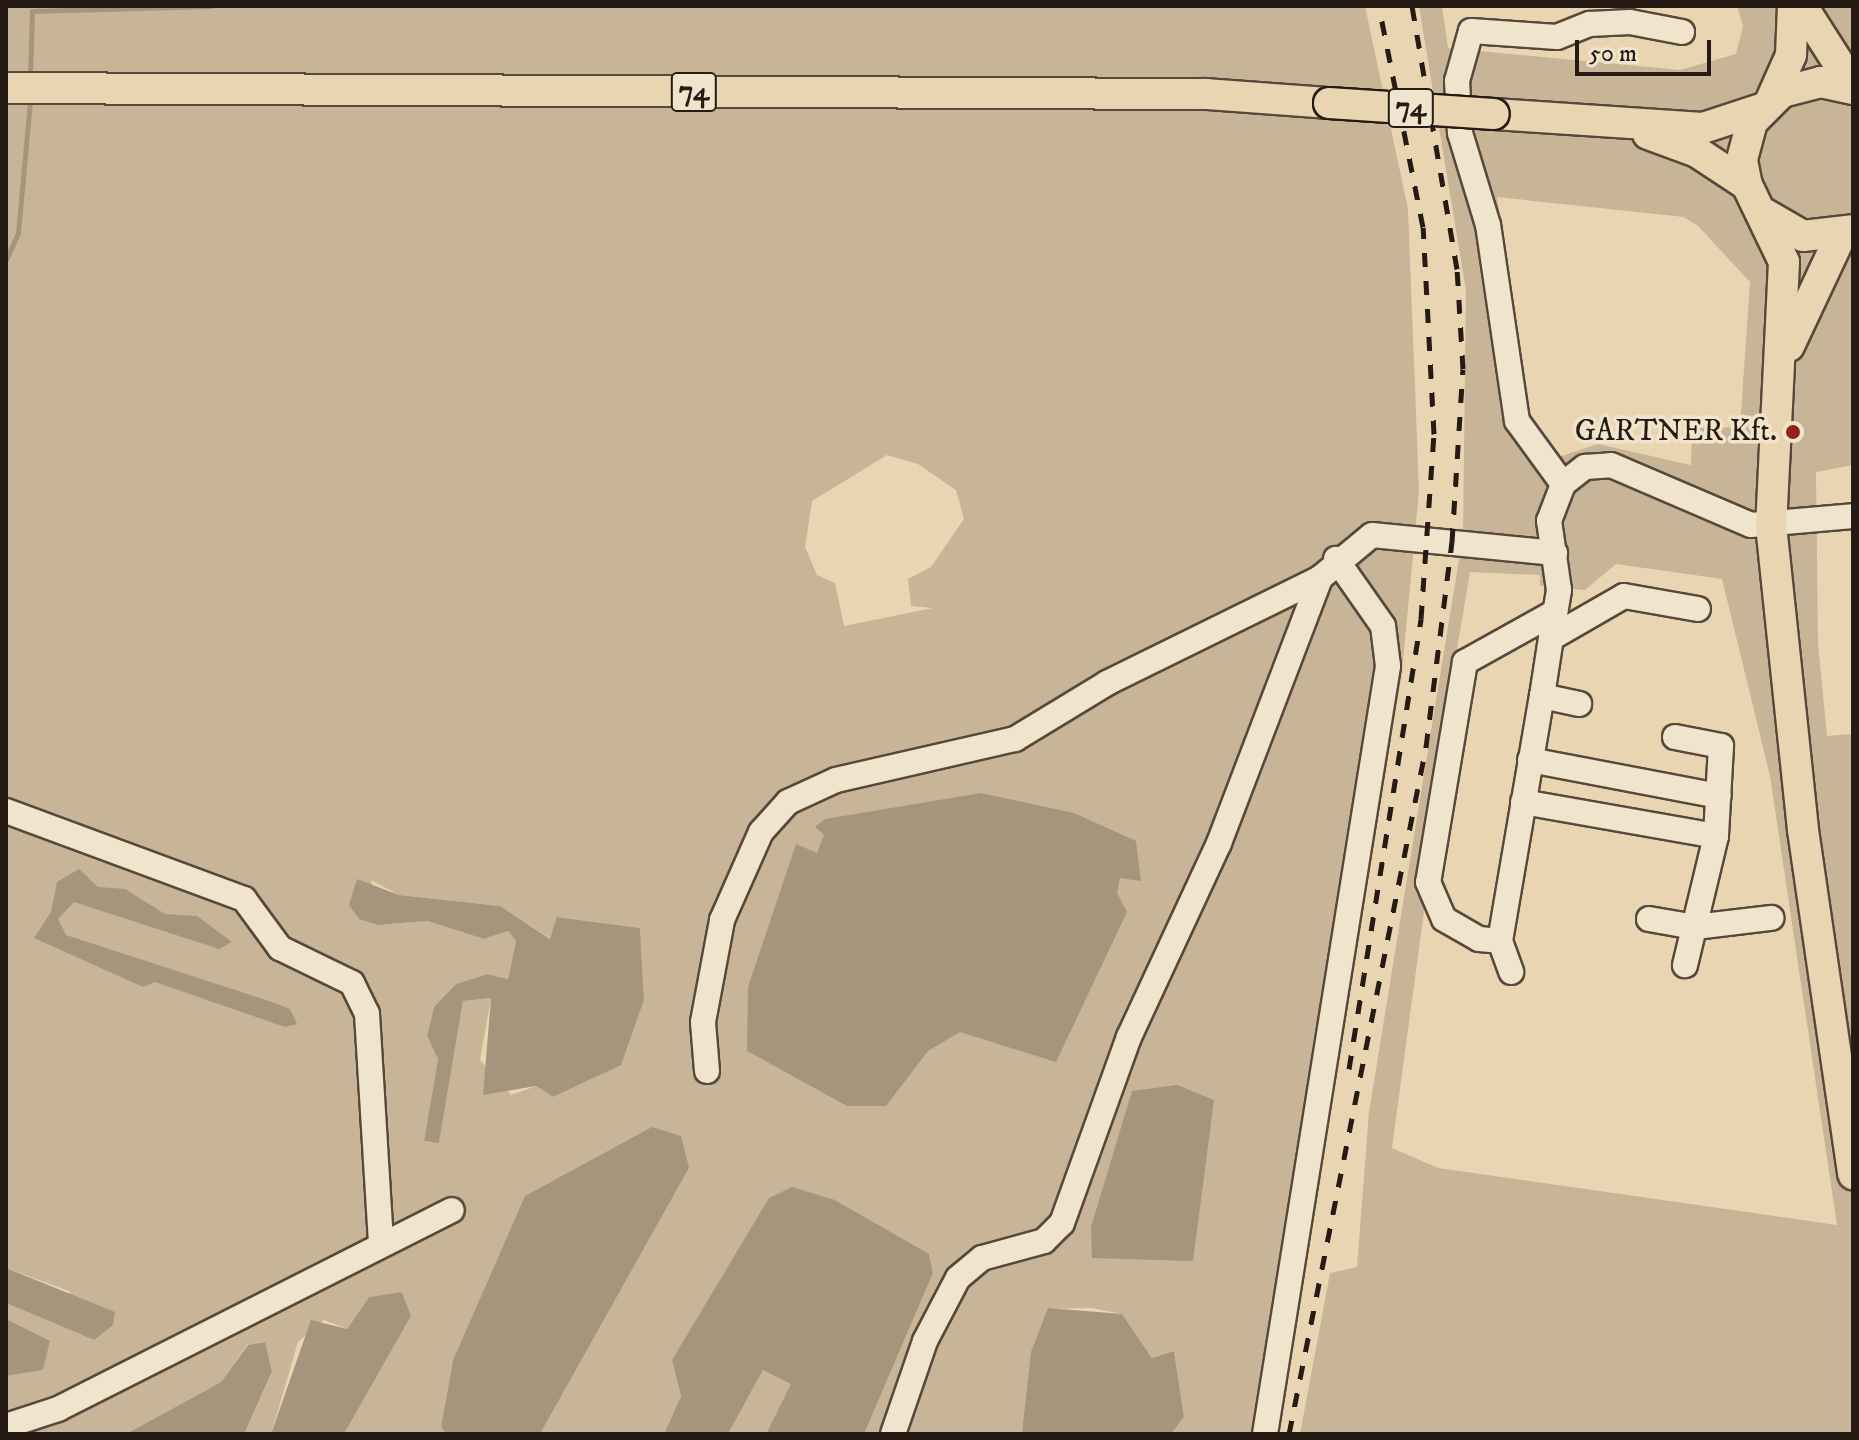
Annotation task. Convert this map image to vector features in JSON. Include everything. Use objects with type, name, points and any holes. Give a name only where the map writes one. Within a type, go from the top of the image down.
[{"type":"main road","points":[[1793,6],[1791,55],[1743,147],[1754,198],[1784,262],[1771,525],[1803,830],[1853,1174]]},
{"type":"main road","points":[[1802,6],[1853,87]]},
{"type":"main road","name":"74","points":[[6,88],[1206,94],[1628,126],[1703,128],[1766,104],[1807,83],[1853,87]]},
{"type":"main road","name":"74","points":[[1628,126],[1697,152],[1803,236],[1847,233]]},
{"type":"main road","points":[[1780,370],[1847,233]]},
{"type":"street","points":[[1563,484],[1517,421],[1488,225],[1460,133],[1457,81],[1471,31],[1557,37],[1590,24],[1630,22],[1682,32]]},
{"type":"street","points":[[1511,972],[1500,941],[1557,601],[1555,553],[1549,521],[1563,484],[1585,467],[1611,465],[1731,521],[1771,525],[1853,516]]},
{"type":"street","points":[[707,1071],[703,1022],[722,920],[761,832],[788,802],[836,780],[1015,739],[1120,676],[1334,563],[1381,534],[1555,553]]},
{"type":"street","points":[[893,1434],[925,1341],[958,1278],[982,1258],[1044,1241],[1062,1223],[1129,1037],[1219,843],[1334,563]]},
{"type":"street","points":[[1265,1434],[1388,666],[1383,626],[1334,563]]},
{"type":"street","points":[[1551,638],[1624,596],[1698,609]]},
{"type":"street","points":[[1500,941],[1465,934],[1444,919],[1427,870],[1465,662],[1557,601]]},
{"type":"street","points":[[1542,696],[1579,704]]},
{"type":"street","points":[[1675,737],[1721,746],[1716,836],[1685,965]]},
{"type":"street","points":[[1530,760],[1719,796]]},
{"type":"street","points":[[1523,802],[1716,836]]},
{"type":"street","points":[[6,811],[244,899],[280,948],[352,983],[367,1014],[381,1243]]},
{"type":"street","points":[[1649,919],[1695,927],[1771,918]]},
{"type":"street","points":[[6,1426],[58,1409],[381,1243],[452,1210]]},
{"type":"shaded area","points":[[6,6],[1365,6],[1408,209],[1419,491],[1402,672],[1276,1434],[1171,1434],[1184,1417],[1174,1351],[1152,1358],[1122,1314],[1092,1308],[1048,1309],[1022,1434],[864,1434],[933,1273],[929,1255],[835,1200],[672,1360],[681,1396],[664,1434],[540,1434],[689,1168],[585,1168],[525,1197],[453,1360],[441,1427],[446,1434],[344,1434],[411,1316],[402,1292],[369,1297],[347,1329],[324,1320],[298,1342],[271,1434],[244,1434],[272,1373],[264,1342],[247,1345],[221,1382],[126,1434],[6,1434],[6,1376],[42,1370],[50,1342],[6,1319],[6,1303],[94,1340],[69,1291],[6,1268]],"holes":[[[887,455],[918,464],[956,490],[964,519],[931,567],[908,579],[911,606],[933,608],[844,626],[835,583],[817,575],[805,547],[812,501]],[[371,880],[399,895],[500,906],[551,939],[558,917],[640,928],[644,1000],[620,1065],[553,1097],[536,1086],[511,1095],[480,1060],[491,998],[463,1001],[439,1142],[424,1141],[438,1059],[427,1036],[434,1007],[456,984],[487,974],[508,979],[516,941],[508,931],[484,939],[426,921],[378,925]]]},
{"type":"shaded area","points":[[1419,6],[1442,6],[1448,48],[1680,70],[1736,54],[1743,26],[1737,6],[1853,6],[1853,465],[1816,472],[1818,643],[1827,736],[1853,734],[1853,1434],[1300,1434],[1330,1273],[1357,1267],[1369,1112],[1463,535],[1466,291]],"holes":[[[1497,197],[1684,217],[1698,226],[1750,282],[1740,427],[1692,428],[1691,465],[1598,444],[1549,460],[1533,428]],[[1616,564],[1722,579],[1770,776],[1837,1225],[1438,1168],[1392,1148],[1425,904],[1416,893],[1470,572],[1540,575],[1540,586],[1585,590]]]},
{"type":"shaded area","points":[[981,793],[1074,813],[1136,841],[1141,881],[1120,878],[1117,893],[1127,912],[1056,1062],[960,1032],[928,1051],[886,1106],[847,1106],[747,1051],[748,987],[796,844],[817,853],[824,835],[815,827],[825,819]]},
{"type":"shaded area","points":[[79,869],[98,887],[125,889],[165,914],[197,916],[232,942],[219,949],[74,902],[58,919],[66,935],[272,1002],[290,1009],[297,1024],[285,1027],[155,982],[143,987],[34,938],[51,912],[57,882]]},
{"type":"shaded area","points":[[357,879],[399,895],[500,906],[550,939],[557,917],[640,928],[644,1000],[621,1065],[553,1097],[536,1086],[483,1095],[491,998],[463,1001],[439,1143],[424,1141],[438,1059],[427,1036],[434,1007],[456,984],[487,974],[508,979],[516,941],[508,931],[484,939],[427,921],[378,925],[359,919],[349,905]]},
{"type":"shaded area","points":[[1177,1085],[1214,1100],[1193,1261],[1092,1258],[1091,1227],[1132,1091]]},
{"type":"shaded area","points":[[652,1127],[681,1136],[689,1168],[540,1434],[446,1434],[441,1427],[453,1360],[525,1196]]},
{"type":"shaded area","points":[[792,1187],[835,1200],[929,1254],[933,1273],[864,1434],[766,1434],[791,1384],[763,1370],[728,1434],[664,1434],[681,1396],[672,1360],[769,1198]]},
{"type":"shaded area","points":[[6,1268],[115,1312],[113,1325],[94,1340],[6,1303]]},
{"type":"shaded area","points":[[402,1292],[411,1316],[344,1434],[271,1434],[311,1320],[347,1329],[369,1297]]},
{"type":"shaded area","points":[[1048,1308],[1122,1314],[1152,1358],[1174,1351],[1184,1417],[1171,1434],[1022,1434],[1031,1352]]},
{"type":"shaded area","points":[[6,1319],[50,1341],[43,1370],[6,1376]]},
{"type":"shaded area","points":[[265,1342],[272,1372],[244,1434],[126,1434],[221,1382],[248,1345]]},
{"type":"shaded area","points":[[763,1370],[792,1384],[766,1434],[728,1434]]},
{"type":"waterway","points":[[30,78],[32,11],[211,6]]},
{"type":"waterway","points":[[6,260],[18,233],[30,100]]},
{"type":"railway","points":[[1349,1069],[1421,619],[1434,434],[1423,227],[1379,6]]},
{"type":"railway","points":[[1289,1434],[1426,747],[1452,542],[1463,369],[1457,269],[1412,6]]},
{"type":"place","name":"GARTNER Kft.","points":[[1793,432]]}]
